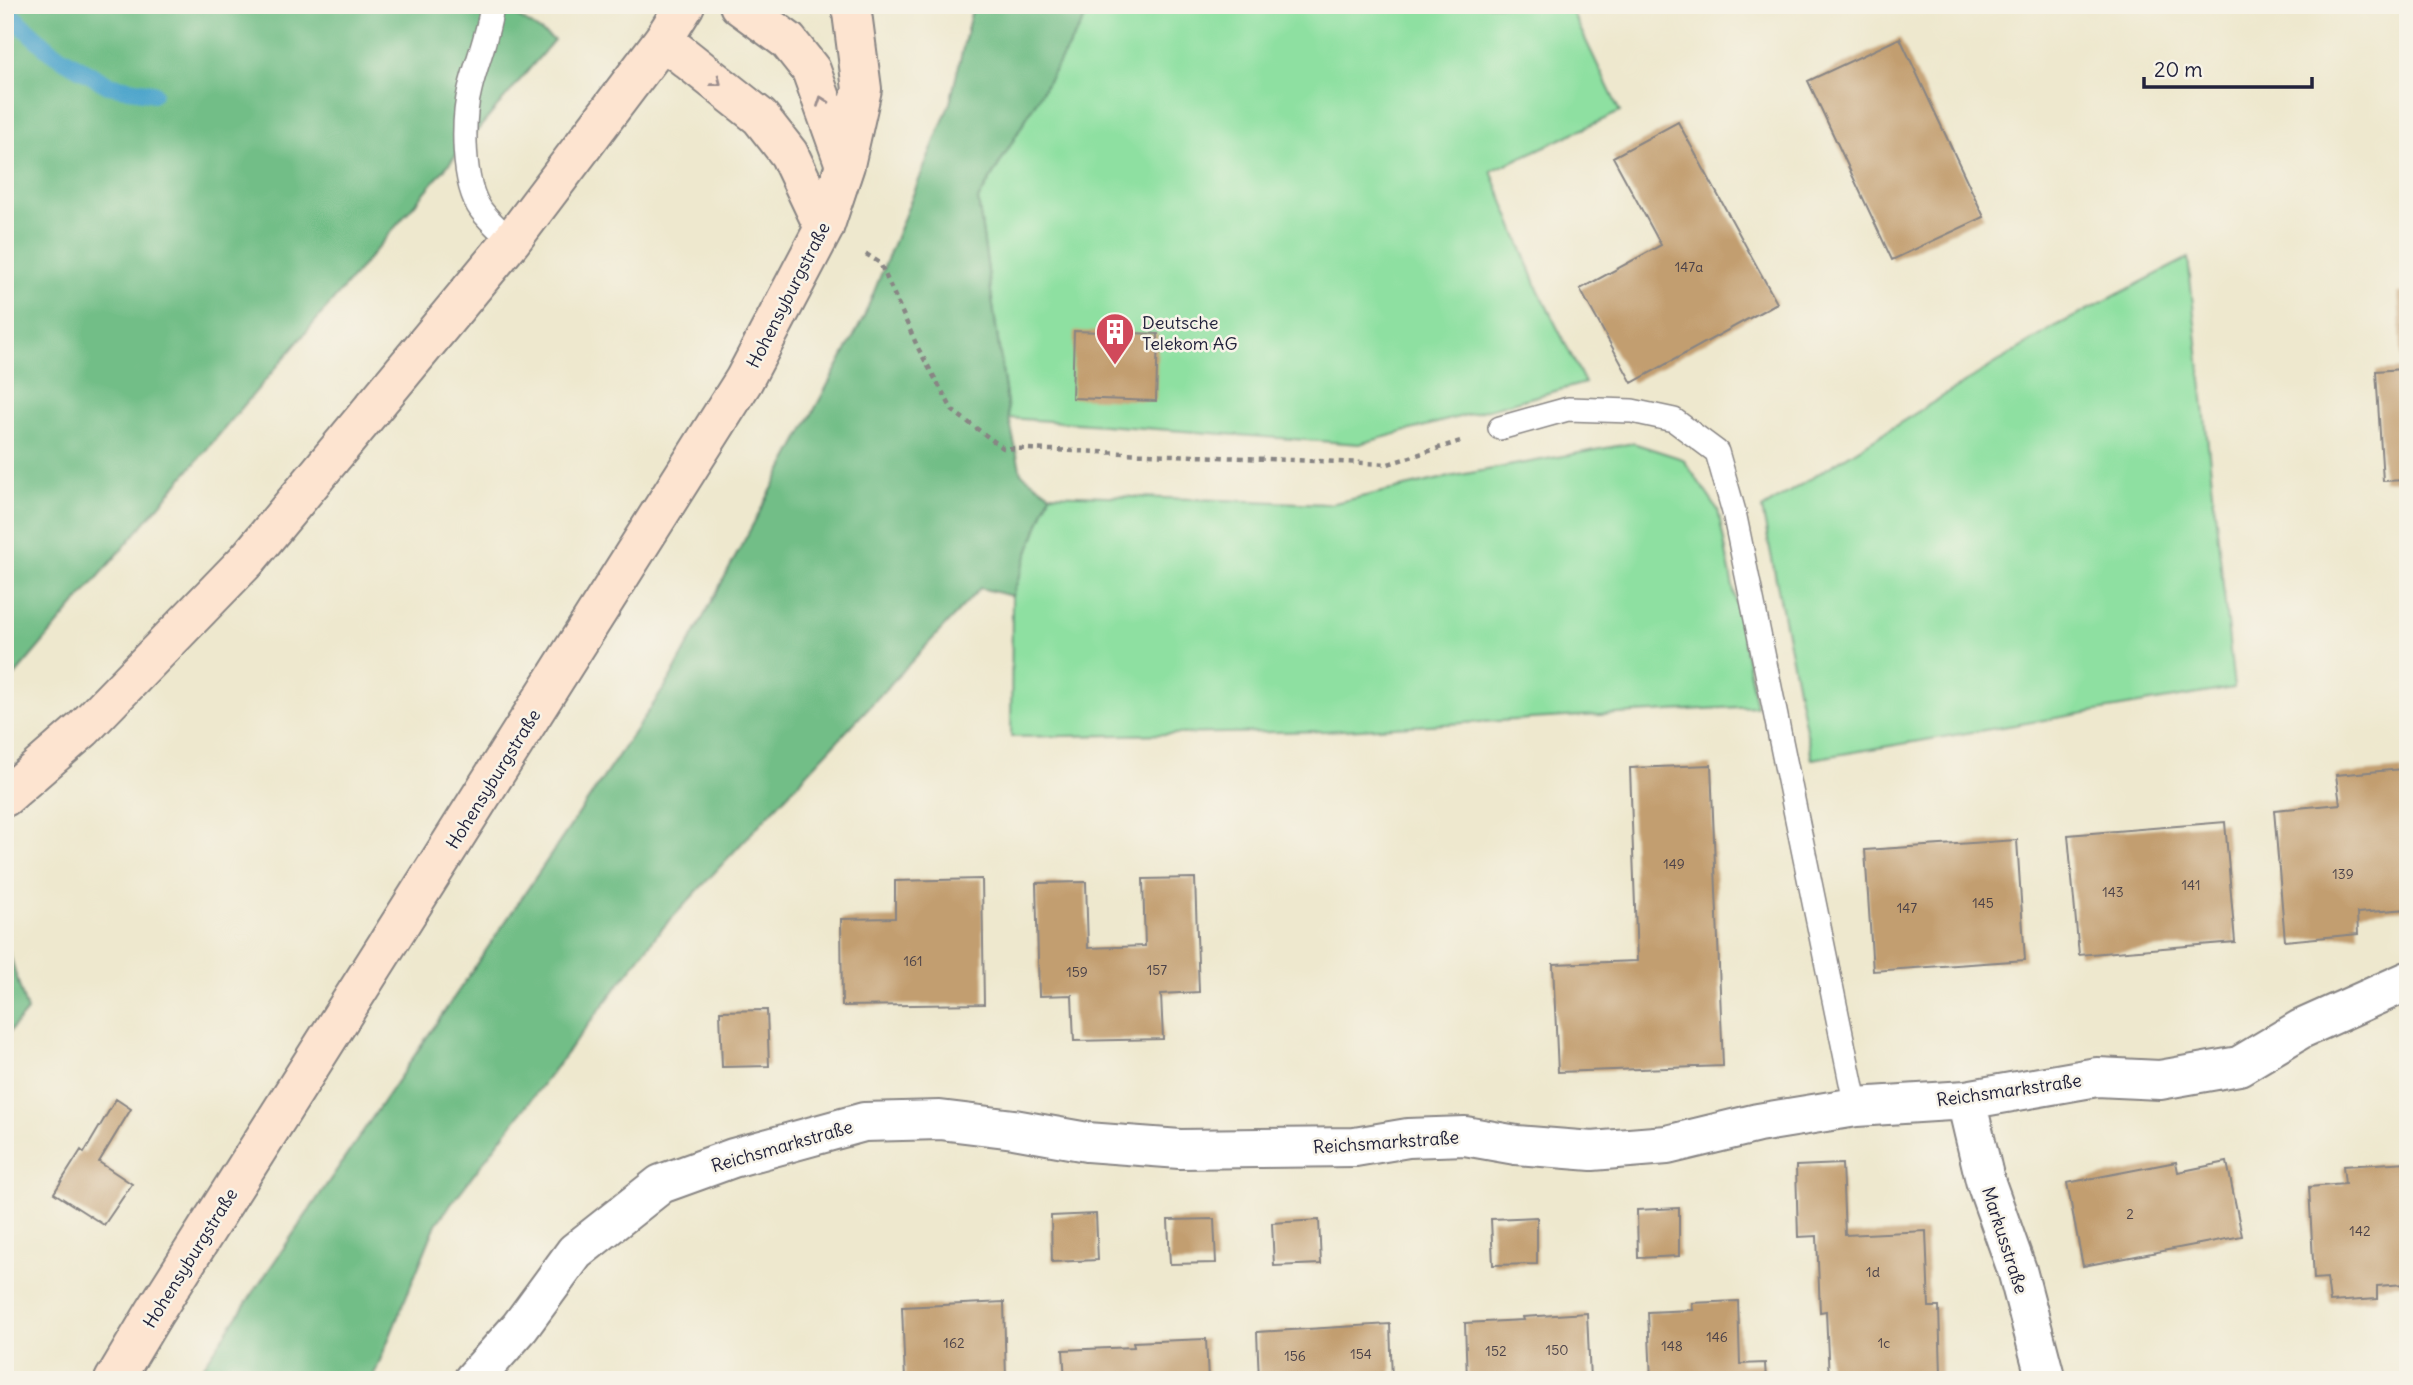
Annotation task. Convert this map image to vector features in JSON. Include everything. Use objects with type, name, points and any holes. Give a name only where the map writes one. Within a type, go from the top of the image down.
[{"type":"street","points":[[5,797],[83,729],[247,560],[511,241],[663,40],[685,5]]},
{"type":"street","points":[[738,5],[788,41],[811,69],[845,165]]},
{"type":"street","name":"Hohensyburgstraße","points":[[114,1380],[744,380],[824,228],[845,165],[862,89],[850,5]]},
{"type":"street","points":[[663,40],[760,117],[789,154],[824,228]]},
{"type":"street","name":"Reichsmarkstraße","points":[[473,1380],[520,1327],[575,1252],[661,1184],[733,1158],[864,1122],[940,1120],[1087,1142],[1180,1149],[1355,1147],[1408,1138],[1465,1136],[1516,1145],[1592,1151],[1667,1145],[1758,1123],[1856,1107],[1966,1100],[2097,1077],[2160,1080],[2239,1066],[2301,1029],[2408,981]]},
{"type":"street","name":"Markusstraße","points":[[1966,1100],[1985,1180],[2017,1270],[2046,1380]]},
{"type":"lane","points":[[492,5],[491,21],[469,91],[465,131],[468,177],[480,209],[511,241]]},
{"type":"lane","points":[[1500,428],[1568,409],[1632,411],[1674,420],[1717,452],[1734,512],[1856,1107]]},
{"type":"path","points":[[824,228],[880,263],[918,348],[953,411],[1003,448],[1388,464],[1500,428]]},
{"type":"green space","points":[[5,5],[500,5],[554,40],[5,687]]},
{"type":"green space","points":[[973,5],[1093,5],[978,200],[1009,418],[1021,473],[1050,494],[1012,596],[980,588],[659,932],[436,1224],[372,1380],[194,1380],[669,681],[863,319],[950,103]]},
{"type":"green space","points":[[1093,5],[1569,5],[1620,112],[1491,171],[1538,289],[1585,383],[1359,444],[1009,418],[978,200]]},
{"type":"green space","points":[[2188,258],[2234,688],[1812,759],[1762,509],[2054,327]]},
{"type":"green space","points":[[1633,443],[1683,459],[1718,510],[1756,706],[1326,731],[1011,737],[1012,596],[1050,494],[1330,504],[1449,477]]},
{"type":"green space","points":[[5,939],[27,1011],[5,1037]]},
{"type":"building","points":[[1900,38],[1984,217],[1892,260],[1808,81]]},
{"type":"building","points":[[1678,122],[1777,303],[1632,383],[1580,289],[1661,245],[1613,157]]},
{"type":"building","points":[[2408,292],[2408,480],[2383,481],[2376,371],[2402,369],[2398,293]]},
{"type":"building","name":"Deutsche Telekom AG","points":[[1074,331],[1158,334],[1156,401],[1072,398]]},
{"type":"building","points":[[1711,765],[1723,1066],[1558,1072],[1553,964],[1637,961],[1630,768]]},
{"type":"building","points":[[2402,769],[2408,840],[2408,909],[2357,913],[2358,934],[2285,941],[2274,810],[2340,804],[2336,775]]},
{"type":"building","points":[[2225,822],[2235,942],[2079,955],[2068,835]]},
{"type":"building","points":[[2017,840],[2025,960],[1873,971],[1865,850]]},
{"type":"building","points":[[1195,878],[1199,992],[1161,994],[1163,1039],[1074,1041],[1072,995],[1039,996],[1036,883],[1086,882],[1088,948],[1145,946],[1143,879]]},
{"type":"building","points":[[982,879],[984,1004],[842,1006],[841,919],[895,918],[895,881]]},
{"type":"building","points":[[767,1010],[769,1066],[722,1067],[720,1011]]},
{"type":"building","points":[[116,1099],[131,1109],[99,1162],[132,1184],[104,1225],[54,1193],[81,1150],[84,1153]]},
{"type":"building","points":[[2176,1162],[2178,1172],[2227,1162],[2242,1236],[2083,1266],[2067,1183]]},
{"type":"building","points":[[2408,1162],[2408,1293],[2405,1284],[2377,1286],[2377,1299],[2330,1302],[2327,1278],[2314,1279],[2309,1187],[2345,1184],[2343,1166]]},
{"type":"building","points":[[1842,1164],[1845,1235],[1926,1231],[1929,1307],[1939,1307],[1941,1374],[1829,1380],[1826,1311],[1820,1312],[1817,1236],[1798,1237],[1796,1166]]},
{"type":"building","points":[[1679,1208],[1679,1256],[1638,1258],[1637,1210]]},
{"type":"building","points":[[1096,1214],[1098,1260],[1052,1262],[1051,1216]]},
{"type":"building","points":[[1537,1217],[1537,1264],[1493,1265],[1491,1219]]},
{"type":"building","points":[[1214,1219],[1216,1263],[1170,1264],[1168,1220]]},
{"type":"building","points":[[1319,1220],[1321,1264],[1274,1266],[1272,1223]]},
{"type":"building","points":[[1738,1301],[1740,1364],[1765,1363],[1766,1380],[1651,1380],[1648,1312],[1693,1310],[1692,1303]]},
{"type":"building","points":[[1004,1302],[1006,1380],[905,1380],[902,1307]]},
{"type":"building","points":[[1587,1313],[1590,1380],[1467,1380],[1465,1323]]},
{"type":"building","points":[[1390,1324],[1392,1380],[1259,1380],[1257,1332]]},
{"type":"building","points":[[1206,1339],[1208,1380],[1065,1380],[1063,1350],[1134,1347],[1133,1342]]},
{"type":"waterway","points":[[5,10],[50,51],[108,85],[153,93]]},
{"type":"place","name":"Deutsche Telekom AG","points":[[1115,366]]}]
